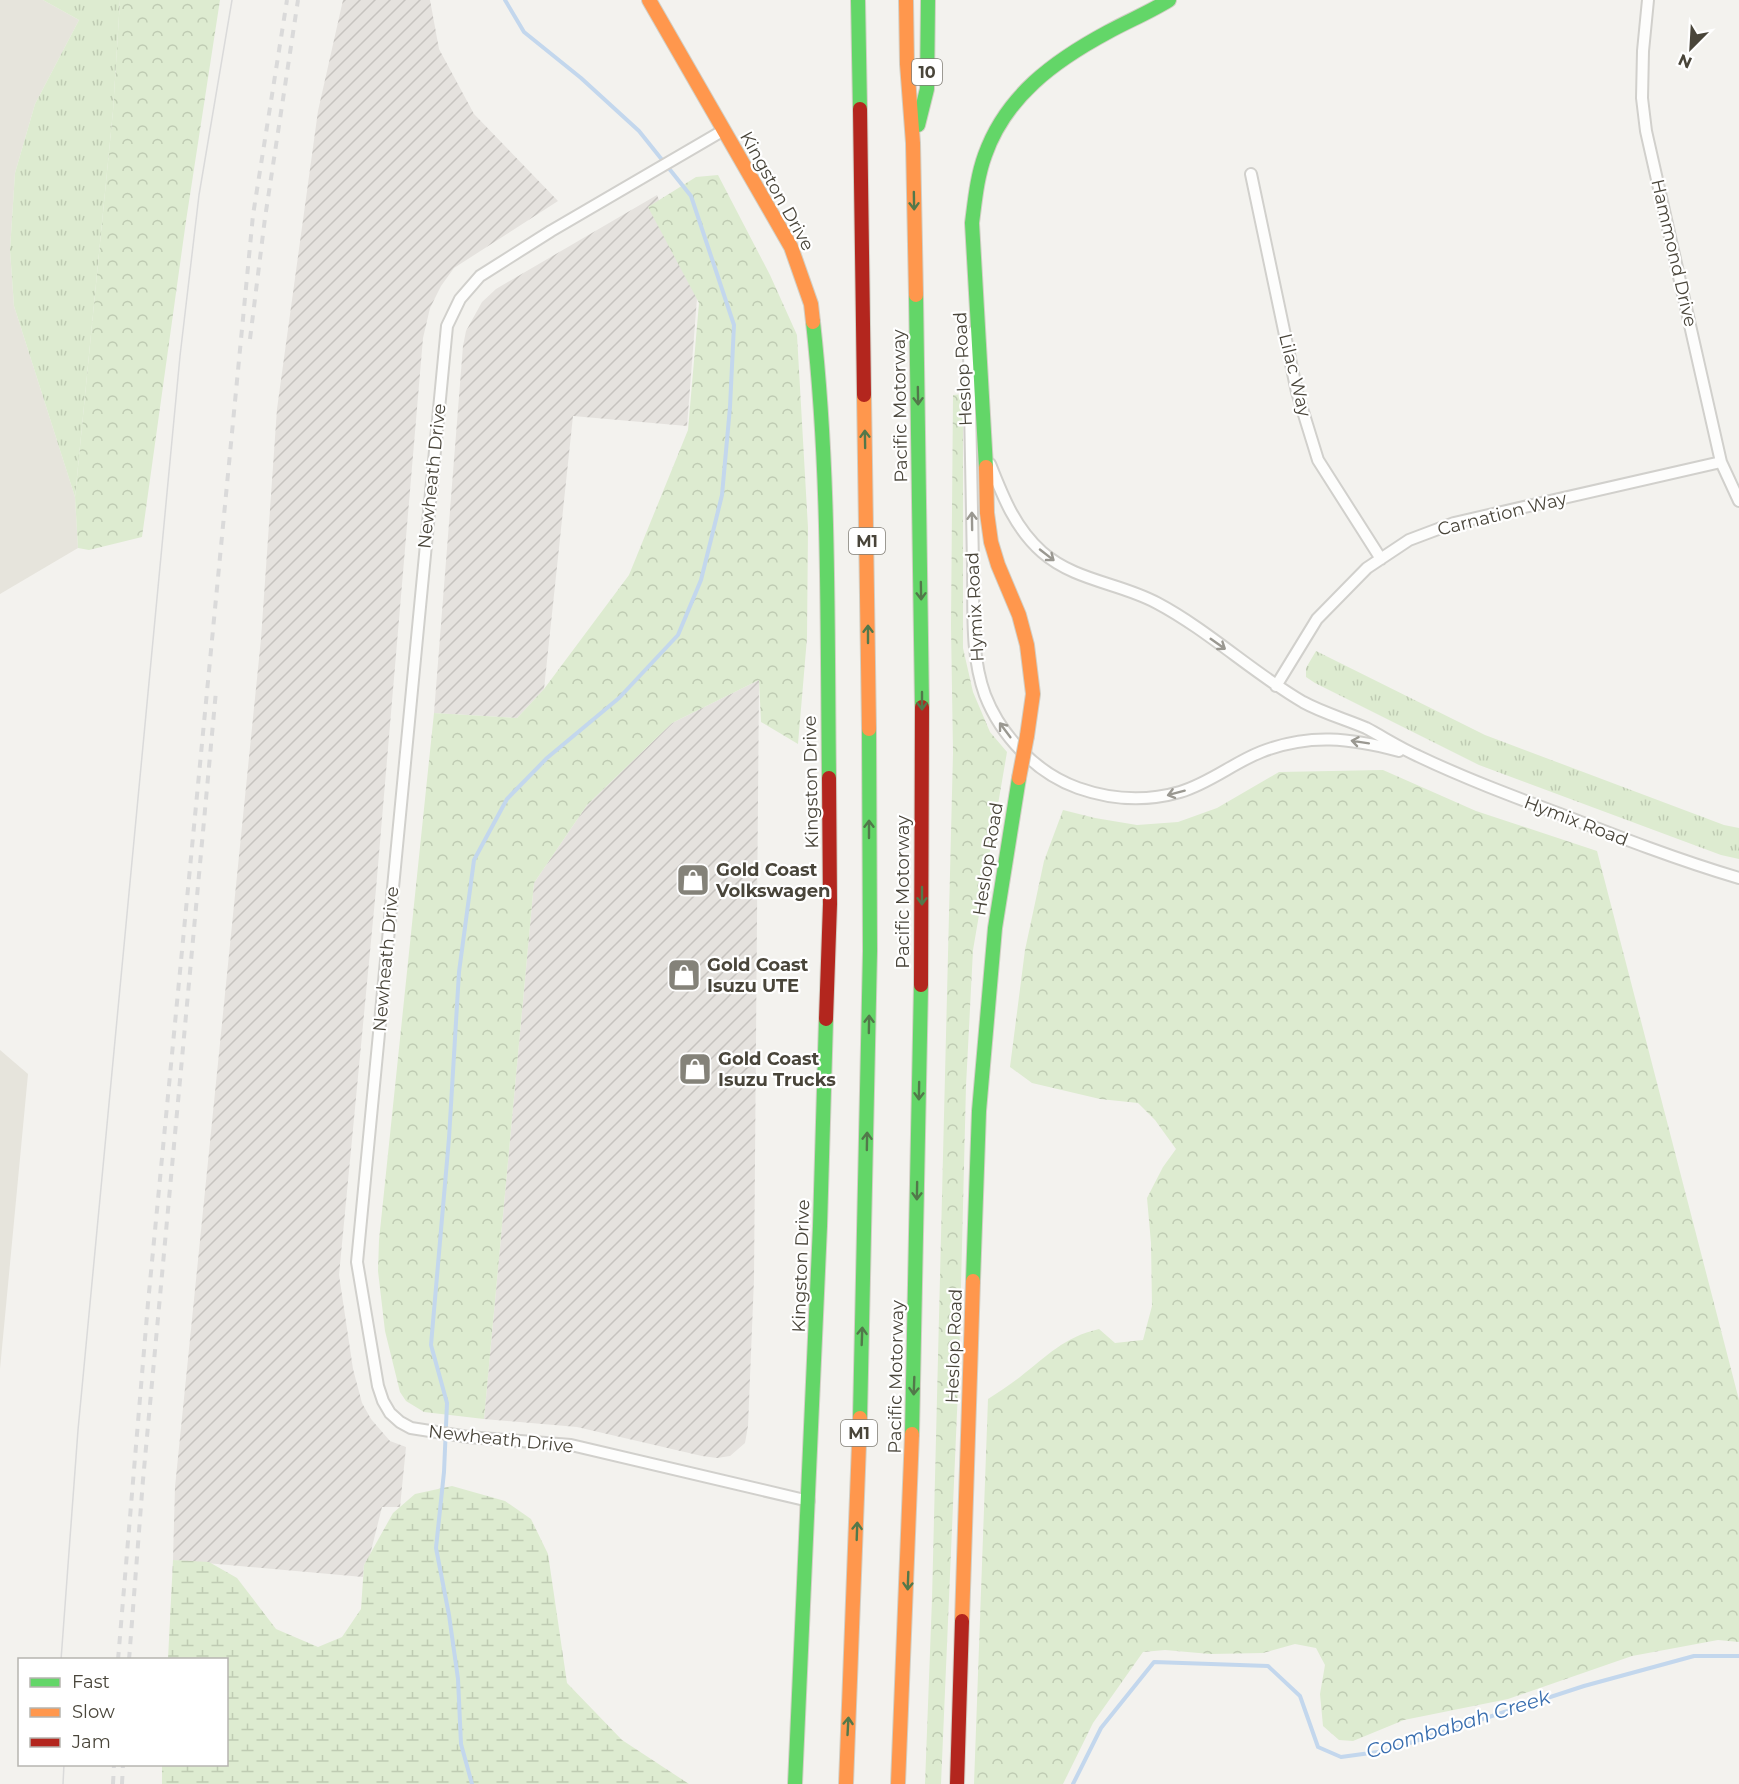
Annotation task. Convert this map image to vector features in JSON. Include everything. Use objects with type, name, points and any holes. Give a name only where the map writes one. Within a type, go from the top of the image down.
[{"type":"main road","name":"Kingston Drive","points":[[649,0],[791,247],[811,304],[821,395],[826,531],[830,904],[822,1180],[795,1784]]},
{"type":"main road","name":"Pacific Motorway","points":[[846,1784],[860,1423],[870,951],[867,567],[858,0]]},
{"type":"main road","name":"Pacific Motorway","points":[[898,1784],[908,1589],[921,939],[922,643],[913,143],[907,64],[906,0]]},
{"type":"main road","name":"10","points":[[913,143],[927,89],[928,0]]},
{"type":"main road","name":"Heslop Road","points":[[1131,19],[1151,0]]},
{"type":"main road","name":"Heslop Road","points":[[957,1784],[979,1112],[995,928],[1033,694],[1028,645],[991,542],[986,495],[986,452],[972,223],[974,193],[978,172],[992,135],[1007,110],[1039,76],[1092,40],[1131,19],[1160,7],[1168,0]]},
{"type":"street","name":"Hammond Drive","points":[[1648,0],[1643,51],[1642,98],[1646,131],[1721,462],[1739,501]]},
{"type":"street","name":"Newheath Drive","points":[[723,130],[551,231],[480,276],[460,299],[447,326],[357,1262],[376,1375],[383,1401],[390,1413],[411,1428],[468,1437],[571,1445],[808,1501]]},
{"type":"street","name":"Lilac Way","points":[[1251,174],[1297,392],[1318,460],[1381,559]]},
{"type":"street","name":"Hymix Road","points":[[978,318],[969,352],[974,606],[978,668],[984,693],[1002,727],[1036,765],[1055,778],[1085,790],[1122,799],[1141,799],[1161,797],[1196,787],[1260,752],[1295,742],[1333,739],[1359,741],[1416,756]]},
{"type":"street","name":"Hymix Road","points":[[986,452],[1005,503],[1021,529],[1042,552],[1064,568],[1158,603],[1276,686],[1307,704],[1366,728],[1416,756],[1667,855],[1739,878]]},
{"type":"street","name":"Carnation Way","points":[[1276,686],[1317,619],[1367,568],[1409,540],[1454,523],[1721,462]]},
{"type":"shaded area","points":[[0,0],[43,0],[79,20],[35,104],[15,173],[10,250],[14,306],[75,497],[78,548],[0,594]]},
{"type":"shaded area","points":[[343,0],[430,0],[439,49],[474,114],[558,201],[454,268],[441,286],[430,308],[423,338],[376,889],[339,1275],[353,1369],[362,1403],[371,1419],[390,1441],[406,1447],[400,1507],[382,1507],[370,1555],[364,1565],[363,1577],[173,1560],[175,1487],[261,639],[277,409],[318,111]]},
{"type":"shaded area","points":[[657,195],[697,298],[687,426],[573,416],[544,689],[517,718],[434,713],[466,331],[482,302],[496,289]]},
{"type":"shaded area","points":[[759,680],[754,1279],[748,1426],[745,1443],[730,1456],[717,1458],[577,1427],[484,1419],[534,883],[587,805],[672,723]]},
{"type":"shaded area","points":[[0,1050],[28,1074],[0,1369]]},
{"type":"green space","points":[[43,0],[120,0],[113,111],[75,497],[14,306],[10,250],[15,173],[35,104],[79,20]]},
{"type":"green space","points":[[120,0],[220,0],[186,221],[142,537],[89,550],[78,548],[75,497],[113,111]]},
{"type":"green space","points":[[718,175],[770,275],[797,335],[808,528],[807,638],[798,744],[761,722],[759,680],[672,723],[587,805],[534,883],[484,1419],[424,1412],[406,1401],[400,1392],[385,1331],[378,1271],[379,1240],[434,713],[517,718],[544,689],[629,575],[688,430],[699,303],[648,207],[696,177]]},
{"type":"green space","points":[[963,394],[963,648],[973,692],[990,732],[1007,752],[973,950],[966,1086],[959,1366],[941,1784],[925,1784],[932,1599],[953,753],[951,626],[953,395]]},
{"type":"green space","points":[[1316,651],[1485,735],[1724,825],[1739,828],[1739,859],[1721,855],[1479,765],[1306,677],[1306,668]]},
{"type":"green space","points":[[1383,770],[1476,811],[1597,851],[1739,1400],[1739,1642],[1718,1640],[1632,1656],[1508,1699],[1404,1720],[1353,1741],[1339,1740],[1323,1726],[1320,1694],[1325,1665],[1316,1648],[1295,1644],[1263,1653],[1210,1654],[1165,1650],[1143,1652],[1093,1723],[1063,1784],[974,1784],[988,1399],[1056,1348],[1087,1332],[1099,1329],[1115,1343],[1143,1340],[1152,1306],[1151,1243],[1147,1198],[1163,1167],[1176,1149],[1155,1120],[1138,1103],[1100,1099],[1032,1083],[1010,1067],[1025,950],[1044,861],[1063,810],[1137,825],[1178,822],[1217,808],[1279,772]]},
{"type":"green space","points":[[452,1486],[505,1501],[531,1519],[548,1554],[567,1683],[622,1740],[689,1784],[162,1784],[162,1766],[228,1766],[228,1658],[168,1658],[173,1560],[209,1562],[237,1578],[276,1629],[318,1647],[342,1637],[361,1609],[364,1565],[393,1513],[415,1494]]},
{"type":"waterway","points":[[472,1784],[461,1744],[458,1679],[436,1548],[444,1472],[447,1403],[431,1345],[449,1138],[459,972],[474,860],[507,799],[547,758],[619,698],[678,635],[701,580],[722,495],[734,325],[691,196],[639,131],[581,78],[524,32],[505,0]]},
{"type":"waterway","name":"Coombabah Creek","points":[[1073,1784],[1101,1728],[1154,1662],[1268,1666],[1300,1696],[1318,1747],[1341,1757],[1385,1751],[1584,1686],[1694,1656],[1739,1656]]},
{"type":"tram line","points":[[61,1658],[78,1430],[180,356],[199,195],[232,0]]},
{"type":"tram line","points":[[63,1784],[64,1766]]},
{"type":"railway","points":[[118,1658],[148,1303],[253,215],[287,0]]},
{"type":"railway","points":[[250,339],[265,218],[298,0]]},
{"type":"railway","points":[[129,1658],[143,1480],[216,691]]},
{"type":"railway","points":[[113,1784],[114,1766]]},
{"type":"railway","points":[[122,1784],[123,1766]]},
{"type":"traffic: fast","points":[[858,0],[860,109]]},
{"type":"traffic: fast","points":[[918,125],[927,89],[928,0]]},
{"type":"traffic: fast","points":[[986,467],[972,223],[978,180],[985,155],[1005,115],[1034,82],[1088,43],[1169,0]]},
{"type":"traffic: fast","points":[[916,295],[922,707]]},
{"type":"traffic: fast","points":[[813,322],[825,493],[829,778]]},
{"type":"traffic: fast","points":[[860,1418],[870,951],[869,729]]},
{"type":"traffic: fast","points":[[973,1281],[979,1111],[995,928],[1019,778]]},
{"type":"traffic: fast","points":[[912,1434],[921,985]]},
{"type":"traffic: fast","points":[[795,1784],[820,1226],[826,1019]]},
{"type":"traffic: slow","points":[[649,0],[791,247],[811,304],[813,322]]},
{"type":"traffic: slow","points":[[906,0],[907,64],[913,143],[916,295]]},
{"type":"traffic: slow","points":[[864,395],[869,729]]},
{"type":"traffic: slow","points":[[986,467],[987,513],[991,542],[1019,615],[1027,645],[1033,694],[1027,736]]},
{"type":"traffic: slow","points":[[1019,778],[1027,736]]},
{"type":"traffic: slow","points":[[962,1621],[973,1281]]},
{"type":"traffic: slow","points":[[846,1784],[860,1418]]},
{"type":"traffic: slow","points":[[898,1784],[912,1434]]},
{"type":"traffic: jam","points":[[860,109],[864,395]]},
{"type":"traffic: jam","points":[[921,985],[922,707]]},
{"type":"traffic: jam","points":[[826,1019],[830,904],[829,778]]},
{"type":"traffic: jam","points":[[957,1784],[962,1621]]},
{"type":"place","name":"Gold Coast Volkswagen","points":[[693,880]]},
{"type":"place","name":"Gold Coast Isuzu UTE","points":[[684,975]]},
{"type":"place","name":"Gold Coast Isuzu Trucks","points":[[695,1069]]}]
